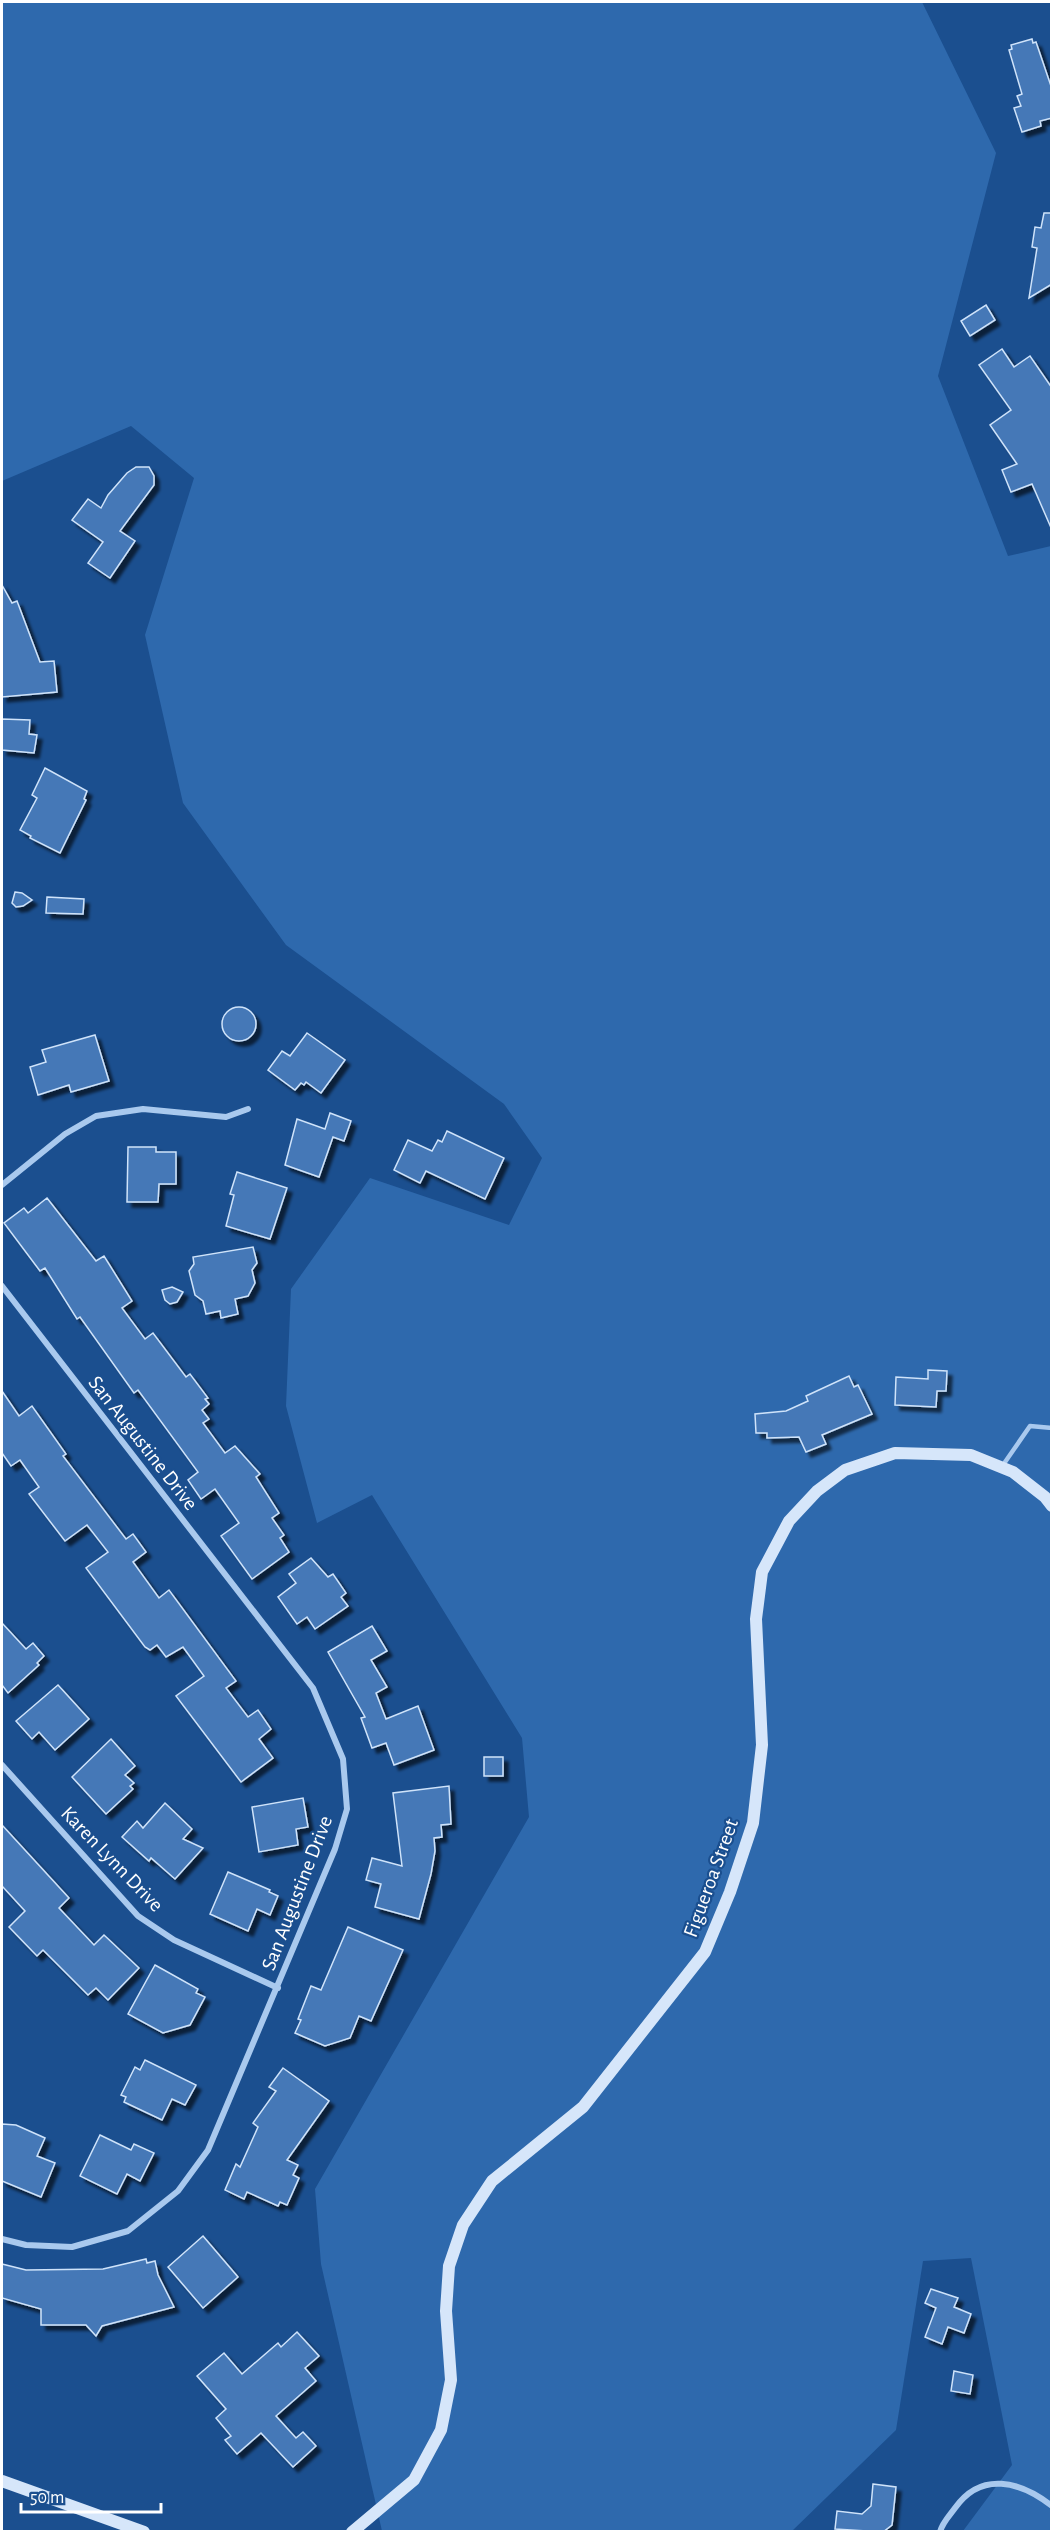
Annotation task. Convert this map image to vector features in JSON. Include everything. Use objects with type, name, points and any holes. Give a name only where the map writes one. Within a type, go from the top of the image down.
[{"type":"street","points":[[2,1185],[65,1134],[96,1116],[143,1109],[226,1117],[248,1109]]},
{"type":"street","name":"San Augustine Drive","points":[[2,1286],[313,1688],[343,1759],[347,1809],[335,1849],[208,2150],[178,2191],[128,2231],[72,2247],[26,2245],[2,2239]]},
{"type":"street","name":"Figueroa Street","points":[[352,2532],[414,2480],[441,2430],[451,2380],[446,2311],[449,2266],[464,2225],[492,2181],[583,2107],[705,1952],[730,1892],[753,1823],[762,1745],[756,1619],[762,1572],[789,1521],[817,1491],[845,1470],[895,1454],[971,1455],[1013,1472],[1052,1506]]},
{"type":"street","name":"Karen Lynn Drive","points":[[2,1766],[138,1916],[174,1940],[278,1988]]},
{"type":"street","points":[[2,2481],[144,2532]]},
{"type":"street","points":[[940,2532],[960,2500],[979,2484],[997,2483],[1035,2493],[1052,2506]]},
{"type":"lane","points":[[1001,1467],[1030,1426],[1052,1428]]},
{"type":"shaded area","points":[[2,2],[922,2],[996,153],[938,376],[1008,556],[1051,546],[1051,2531],[963,2531],[1012,2465],[971,2258],[923,2261],[896,2430],[792,2531],[382,2531],[321,2264],[315,2189],[529,1817],[522,1738],[372,1495],[317,1523],[286,1406],[291,1289],[370,1178],[509,1225],[542,1158],[504,1104],[286,945],[183,803],[145,635],[194,478],[131,426],[2,481]]},
{"type":"building","points":[[1032,39],[1033,43],[1036,42],[1052,89],[1052,118],[1040,121],[1041,126],[1022,132],[1014,108],[1021,106],[1017,96],[1022,94],[1009,50],[1012,49],[1011,45]]},
{"type":"building","points":[[1044,213],[1052,213],[1052,284],[1029,298],[1037,248],[1032,247],[1035,227],[1041,228]]},
{"type":"building","points":[[986,305],[995,320],[970,336],[961,321]]},
{"type":"building","points":[[1002,349],[1014,367],[1030,356],[1052,388],[1052,530],[1032,484],[1011,492],[1002,470],[1017,464],[990,425],[1011,410],[979,365]]},
{"type":"building","points":[[136,467],[149,467],[154,476],[154,485],[120,531],[135,541],[110,578],[88,563],[103,542],[72,520],[88,499],[101,508],[108,495],[127,473]]},
{"type":"building","points":[[2,585],[12,603],[17,601],[40,662],[54,661],[57,692],[2,697]]},
{"type":"building","points":[[2,719],[30,720],[29,734],[37,735],[34,753],[2,750]]},
{"type":"building","points":[[45,768],[87,791],[84,799],[86,800],[60,853],[30,838],[31,836],[20,830],[37,798],[32,795]]},
{"type":"building","points":[[15,892],[22,893],[32,900],[23,906],[16,907],[12,903]]},
{"type":"building","points":[[47,897],[84,899],[83,914],[46,913]]},
{"type":"building","points":[[239,1007],[251,1012],[256,1024],[251,1036],[239,1041],[227,1036],[222,1024],[227,1012]]},
{"type":"building","points":[[307,1033],[345,1060],[321,1093],[306,1082],[304,1085],[301,1083],[295,1090],[268,1070],[282,1051],[290,1056]]},
{"type":"building","points":[[95,1035],[109,1081],[71,1092],[69,1085],[38,1095],[30,1067],[46,1062],[42,1050]]},
{"type":"building","points":[[330,1113],[351,1121],[344,1141],[333,1137],[319,1177],[285,1165],[297,1119],[325,1129]]},
{"type":"building","points":[[447,1131],[504,1158],[485,1199],[426,1171],[420,1183],[394,1170],[408,1140],[432,1151],[438,1140],[442,1142]]},
{"type":"building","points":[[128,1147],[156,1147],[156,1152],[176,1152],[176,1184],[159,1184],[158,1202],[127,1202]]},
{"type":"building","points":[[237,1172],[287,1188],[270,1239],[226,1226],[234,1195],[230,1194]]},
{"type":"building","points":[[47,1198],[96,1261],[104,1256],[132,1301],[122,1308],[145,1339],[153,1333],[186,1377],[190,1374],[208,1398],[205,1399],[209,1404],[202,1410],[209,1419],[203,1423],[225,1453],[235,1446],[260,1474],[256,1477],[279,1513],[272,1518],[284,1535],[280,1538],[289,1552],[252,1579],[221,1536],[239,1523],[215,1489],[201,1499],[188,1480],[198,1472],[138,1390],[134,1393],[80,1317],[77,1319],[45,1268],[40,1271],[4,1223],[24,1208],[28,1213]]},
{"type":"building","points":[[253,1247],[257,1263],[252,1270],[255,1283],[248,1296],[235,1299],[238,1314],[221,1318],[220,1311],[206,1314],[203,1301],[195,1295],[189,1271],[194,1264],[193,1257]]},
{"type":"building","points":[[172,1287],[183,1292],[177,1302],[170,1304],[165,1300],[162,1290]]},
{"type":"building","points":[[928,1370],[947,1371],[946,1391],[937,1391],[936,1407],[895,1405],[896,1377],[928,1379]]},
{"type":"building","points":[[849,1376],[854,1387],[858,1385],[872,1414],[822,1435],[826,1444],[806,1452],[799,1437],[767,1438],[767,1433],[756,1433],[755,1414],[786,1411],[808,1401],[806,1396]]},
{"type":"building","points":[[2,1391],[19,1416],[32,1406],[66,1454],[63,1456],[126,1539],[133,1534],[146,1552],[133,1562],[159,1598],[169,1590],[236,1681],[226,1688],[248,1717],[258,1710],[271,1729],[259,1739],[273,1758],[241,1782],[176,1696],[204,1676],[183,1647],[166,1657],[157,1645],[150,1650],[145,1647],[86,1568],[108,1552],[87,1525],[65,1541],[29,1494],[39,1487],[20,1460],[11,1466],[2,1453]]},
{"type":"building","points":[[311,1558],[328,1577],[333,1574],[346,1593],[341,1597],[348,1606],[315,1629],[307,1617],[297,1624],[278,1597],[296,1583],[289,1574]]},
{"type":"building","points":[[2,1623],[26,1649],[33,1643],[44,1656],[37,1663],[39,1665],[8,1693],[2,1685]]},
{"type":"building","points":[[372,1626],[387,1651],[371,1660],[387,1687],[376,1693],[386,1719],[418,1706],[434,1750],[394,1765],[386,1743],[372,1748],[361,1718],[365,1717],[328,1652]]},
{"type":"building","points":[[58,1685],[89,1719],[55,1750],[39,1732],[32,1739],[16,1721]]},
{"type":"building","points":[[111,1739],[135,1766],[125,1775],[134,1783],[130,1786],[133,1789],[106,1814],[72,1777]]},
{"type":"building","points":[[484,1757],[503,1757],[503,1776],[484,1776]]},
{"type":"building","points":[[449,1786],[451,1824],[441,1825],[442,1837],[434,1838],[435,1851],[431,1874],[419,1919],[375,1907],[381,1884],[366,1880],[372,1858],[402,1866],[393,1793]]},
{"type":"building","points":[[303,1798],[308,1827],[296,1829],[298,1845],[259,1852],[252,1807]]},
{"type":"building","points":[[165,1803],[192,1829],[183,1839],[203,1848],[175,1879],[151,1858],[149,1861],[122,1837],[137,1821],[143,1828]]},
{"type":"building","points":[[2,1825],[69,1898],[59,1908],[94,1945],[104,1935],[139,1968],[108,2000],[96,1988],[88,1995],[43,1950],[37,1956],[9,1927],[25,1911],[2,1886]]},
{"type":"building","points":[[228,1872],[270,1890],[269,1892],[278,1896],[270,1915],[257,1909],[248,1931],[210,1914]]},
{"type":"building","points":[[348,1927],[403,1950],[371,2021],[359,2016],[350,2038],[325,2046],[295,2033],[311,1986],[321,1990]]},
{"type":"building","points":[[155,1965],[198,1989],[196,1993],[205,1997],[190,2025],[163,2033],[128,2014]]},
{"type":"building","points":[[145,2060],[196,2085],[185,2105],[172,2099],[162,2120],[124,2102],[126,2097],[121,2095],[135,2067],[140,2070]]},
{"type":"building","points":[[283,2068],[329,2101],[287,2160],[298,2165],[293,2175],[299,2178],[287,2205],[280,2202],[278,2206],[247,2192],[244,2199],[225,2190],[236,2164],[240,2167],[258,2127],[253,2123],[276,2091],[269,2087]]},
{"type":"building","points":[[2,2124],[16,2125],[45,2138],[37,2156],[55,2163],[41,2197],[2,2181]]},
{"type":"building","points":[[100,2135],[131,2150],[134,2144],[154,2153],[140,2181],[127,2174],[117,2194],[80,2176]]},
{"type":"building","points":[[203,2236],[238,2277],[203,2308],[168,2267]]},
{"type":"building","points":[[146,2259],[147,2263],[155,2261],[158,2275],[174,2307],[102,2326],[96,2336],[86,2325],[41,2325],[41,2309],[2,2298],[2,2264],[26,2270],[103,2269]]},
{"type":"building","points":[[931,2289],[958,2298],[954,2307],[971,2314],[964,2333],[948,2327],[942,2344],[925,2337],[936,2308],[925,2303]]},
{"type":"building","points":[[297,2332],[319,2356],[305,2368],[316,2381],[276,2416],[296,2438],[303,2432],[316,2446],[293,2467],[261,2433],[237,2454],[225,2440],[231,2436],[216,2418],[226,2409],[197,2376],[224,2353],[242,2374],[278,2343],[281,2347]]},
{"type":"building","points":[[954,2371],[973,2375],[970,2394],[951,2391]]},
{"type":"building","points":[[873,2484],[896,2487],[892,2525],[883,2532],[835,2529],[837,2511],[862,2514],[871,2506]]}]
